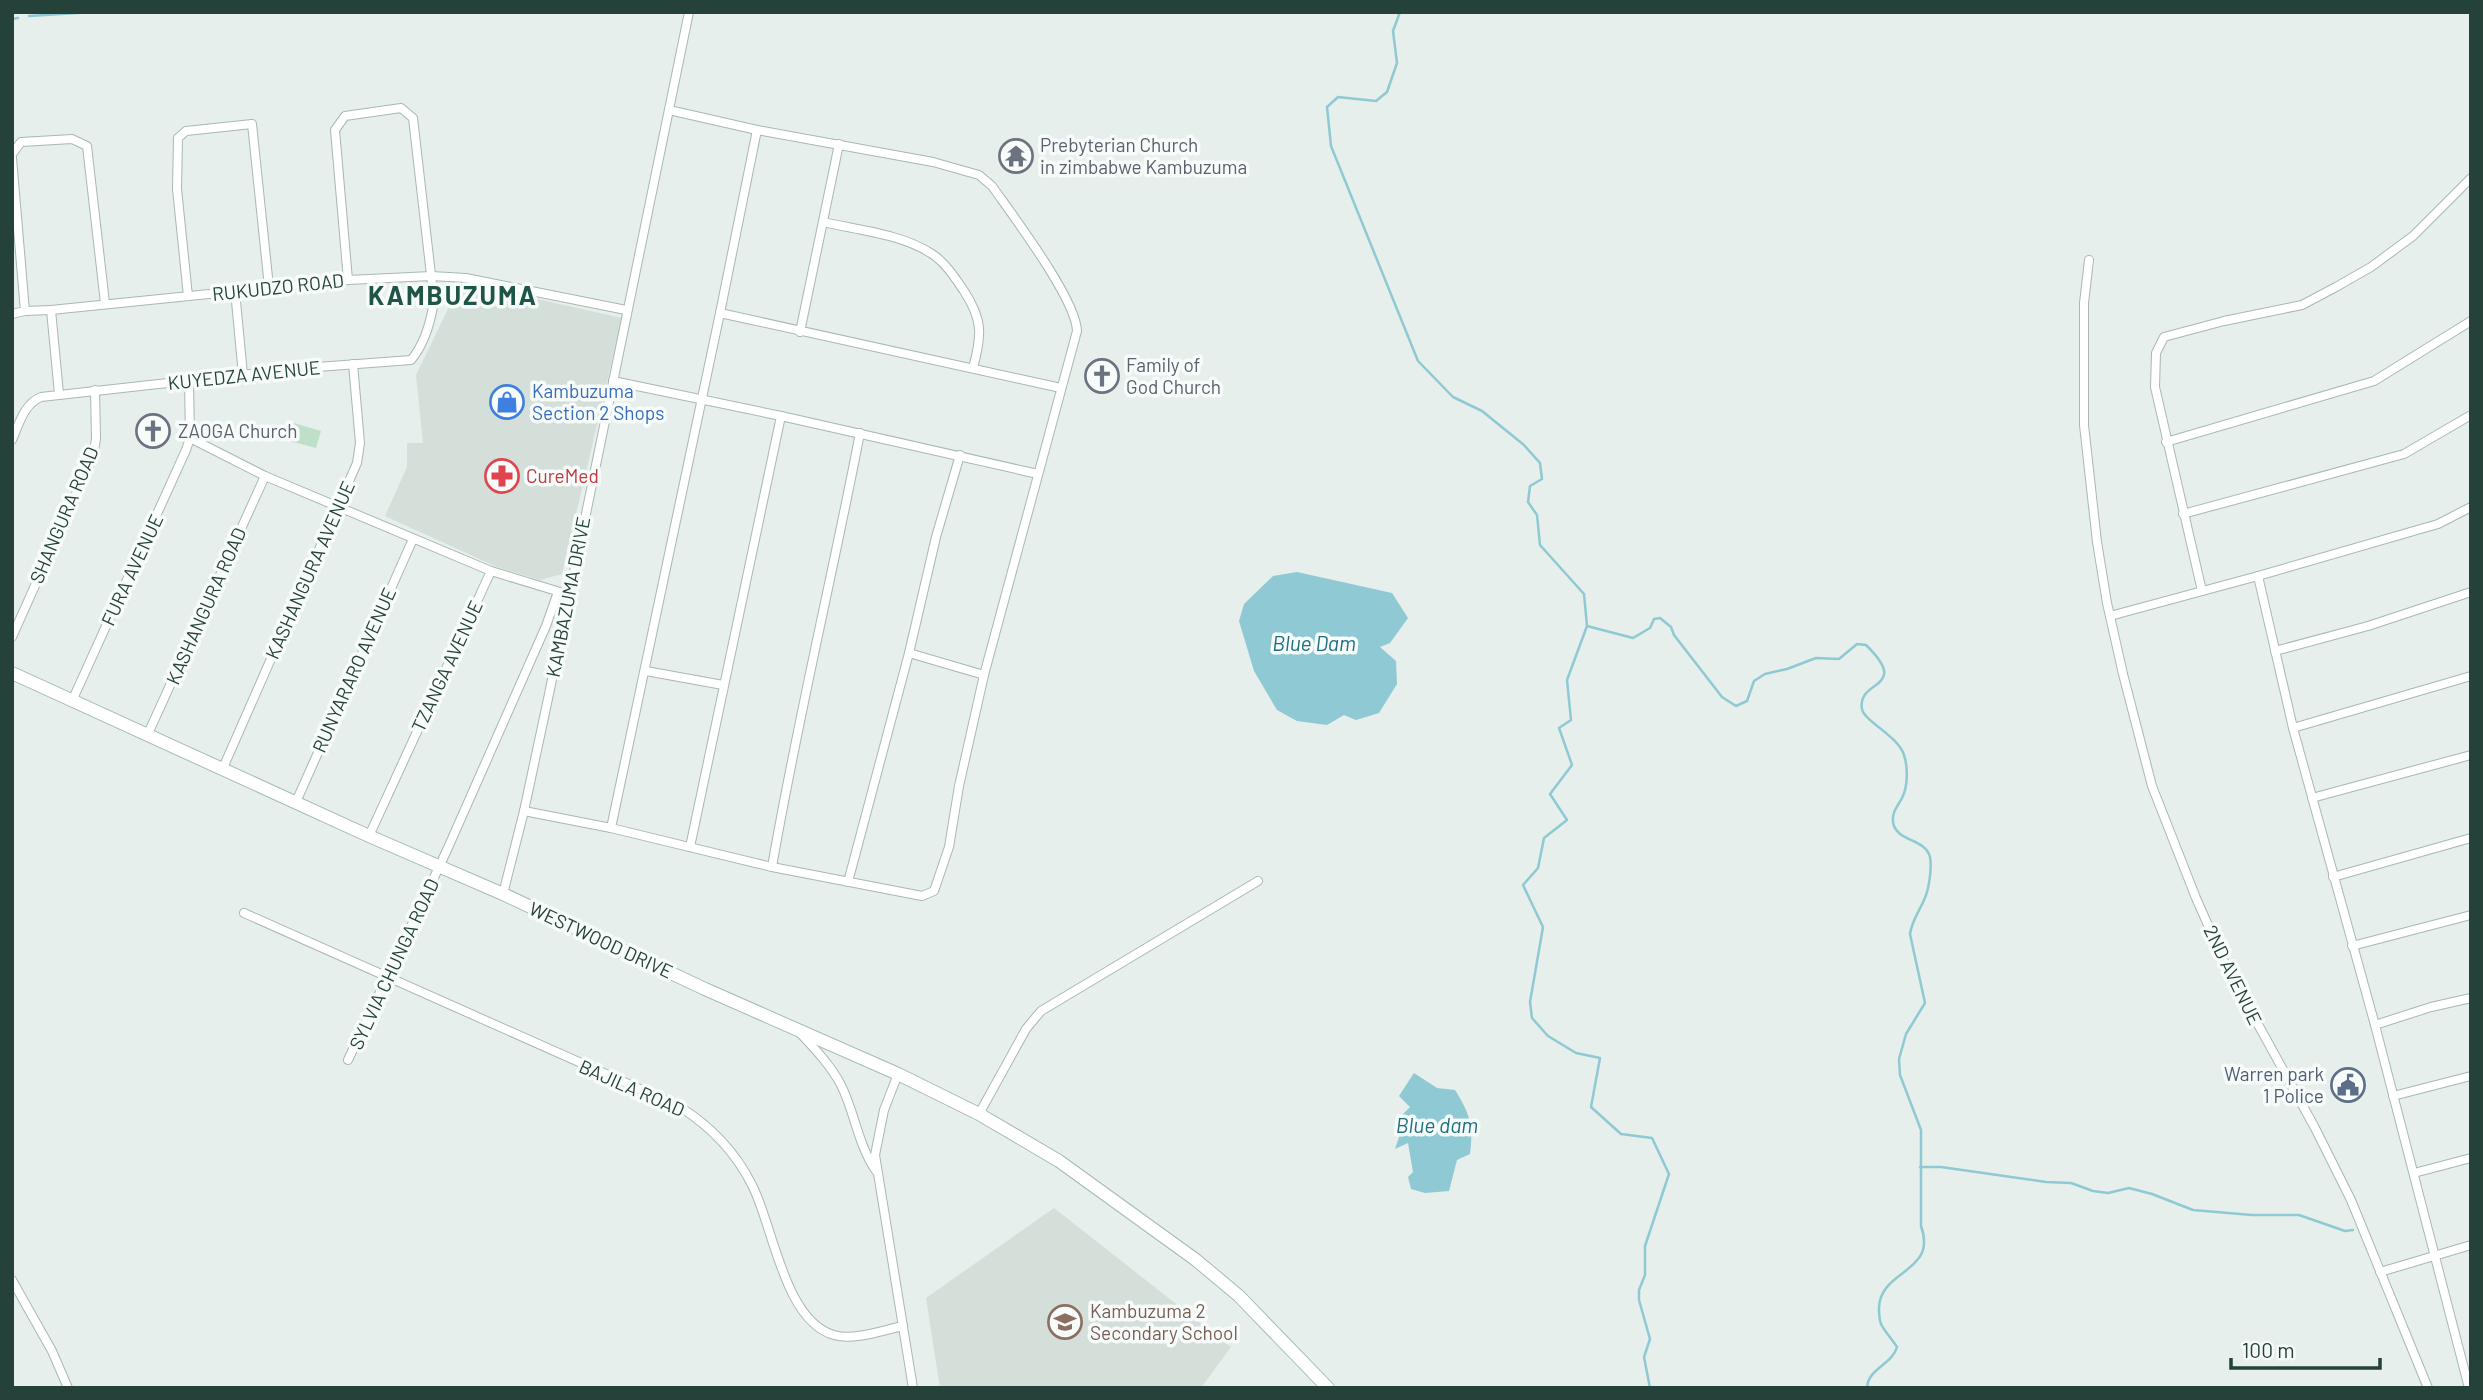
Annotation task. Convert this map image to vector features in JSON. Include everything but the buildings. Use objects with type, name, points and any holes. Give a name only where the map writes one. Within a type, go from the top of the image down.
[{"type":"street","name":"KAMBAZUMA DRIVE","points":[[503,894],[524,811],[689,12]]},
{"type":"street","points":[[348,279],[335,130],[345,116],[401,108],[413,118],[431,276]]},
{"type":"street","points":[[524,811],[848,882],[922,896],[934,891],[949,847],[959,786],[984,675],[1077,331],[1076,320],[1051,275],[992,186],[979,175],[966,170],[757,130],[669,110]]},
{"type":"street","points":[[188,296],[177,189],[178,138],[186,131],[252,124],[269,288]]},
{"type":"street","points":[[611,828],[646,671],[757,130]]},
{"type":"street","points":[[25,311],[12,156],[21,142],[72,139],[88,146],[106,303]]},
{"type":"street","points":[[800,332],[839,144]]},
{"type":"street","points":[[2202,591],[2155,387],[2156,353],[2164,337],[2302,305],[2371,267],[2413,236],[2471,178]]},
{"type":"street","points":[[822,222],[883,235],[933,254],[953,274],[979,318],[981,334],[973,368]]},
{"type":"street","name":"2ND AVENUE","points":[[2089,260],[2084,303],[2084,425],[2097,542],[2110,616],[2152,786],[2227,968],[2315,1128],[2351,1200],[2428,1388]]},
{"type":"street","name":"RUKUDZO ROAD","points":[[12,314],[348,279],[431,276],[466,278],[626,310]]},
{"type":"street","name":"KUYEDZA AVENUE","points":[[12,440],[26,409],[33,401],[59,394],[411,360],[433,311],[431,276]]},
{"type":"street","points":[[235,291],[243,375]]},
{"type":"street","points":[[51,310],[59,394]]},
{"type":"street","points":[[720,313],[1061,388]]},
{"type":"street","points":[[2166,442],[2374,381],[2471,321]]},
{"type":"street","name":"KASHANGURA AVENUE","points":[[223,768],[360,453],[353,364]]},
{"type":"street","points":[[189,380],[190,438],[265,476],[413,539],[491,571],[569,595]]},
{"type":"street","points":[[613,381],[701,401],[781,415],[1038,474]]},
{"type":"street","name":"SHANGURA ROAD","points":[[12,636],[93,456],[96,439],[95,390]]},
{"type":"street","points":[[690,847],[781,415]]},
{"type":"street","points":[[2183,514],[2404,454],[2471,415]]},
{"type":"street","points":[[772,867],[787,780],[860,433]]},
{"type":"street","name":"FURA AVENUE","points":[[72,701],[190,438]]},
{"type":"street","points":[[848,882],[909,653],[936,537],[960,455]]},
{"type":"street","name":"KASHANGURA ROAD","points":[[147,736],[265,476]]},
{"type":"street","points":[[2110,616],[2438,524],[2471,507]]},
{"type":"street","name":"RUNYARARO AVENUE","points":[[296,802],[413,539]]},
{"type":"street","name":"TZANGA AVENUE","points":[[369,836],[491,571]]},
{"type":"street","points":[[2259,576],[2293,728],[2375,1026],[2469,1388]]},
{"type":"street","name":"SYLVIA CHUNGA ROAD","points":[[348,1060],[440,867],[546,626],[558,592]]},
{"type":"street","points":[[2275,651],[2368,626],[2471,592]]},
{"type":"street","points":[[909,653],[984,675]]},
{"type":"street","points":[[646,671],[723,685]]},
{"type":"street","name":"WESTWOOD DRIVE","points":[[12,673],[369,836],[503,894],[800,1032],[898,1074],[979,1114],[1059,1161],[1183,1249],[1239,1296],[1328,1388]]},
{"type":"street","points":[[2293,728],[2471,676]]},
{"type":"street","points":[[2312,798],[2471,755]]},
{"type":"street","points":[[2333,877],[2471,838]]},
{"type":"street","points":[[979,1114],[1026,1029],[1041,1011],[1258,881]]},
{"type":"street","name":"BAJILA ROAD","points":[[244,913],[680,1107],[700,1119],[715,1134],[751,1183],[796,1301],[806,1315],[822,1330],[836,1336],[852,1336],[903,1326]]},
{"type":"street","points":[[2352,946],[2471,915]]},
{"type":"street","points":[[2375,1026],[2431,1007],[2471,998]]},
{"type":"street","points":[[800,1032],[830,1065],[842,1087],[858,1137],[877,1174]]},
{"type":"street","points":[[898,1074],[884,1110],[876,1139],[875,1155],[913,1388]]},
{"type":"street","points":[[2393,1096],[2471,1076]]},
{"type":"street","points":[[2414,1173],[2471,1158]]},
{"type":"street","points":[[2380,1272],[2471,1245]]},
{"type":"street","points":[[12,1280],[52,1351],[68,1388]]},
{"type":"shaded area","points":[[461,282],[622,318],[562,574],[540,580],[497,567],[385,516],[407,467],[407,443],[423,443],[416,375]]},
{"type":"shaded area","name":"Kambuzuma 2 Secondary School","points":[[1054,1208],[1231,1347],[1201,1388],[940,1388],[926,1298]]},
{"type":"green space","points":[[287,421],[321,431],[316,448],[282,439]]},
{"type":"water","name":"Blue Dam","points":[[1297,572],[1392,593],[1408,618],[1390,643],[1380,647],[1396,661],[1397,684],[1379,713],[1356,720],[1344,715],[1327,725],[1297,721],[1277,710],[1254,671],[1239,621],[1244,604],[1273,576]]},
{"type":"water","name":"Blue dam","points":[[1414,1073],[1437,1088],[1455,1090],[1470,1120],[1470,1154],[1457,1160],[1449,1191],[1425,1193],[1411,1189],[1408,1177],[1413,1172],[1408,1143],[1395,1149],[1402,1128],[1398,1119],[1410,1107],[1399,1096]]},
{"type":"waterway","points":[[29,16],[93,12]]},
{"type":"waterway","points":[[1400,12],[1393,31],[1397,63],[1387,92],[1376,101],[1338,97],[1327,107],[1331,146],[1418,361],[1453,397],[1482,411],[1524,445],[1540,463],[1542,479],[1530,486],[1528,502],[1537,515],[1540,545],[1584,594],[1587,626],[1567,680],[1571,720],[1559,728],[1572,765],[1550,794],[1567,820],[1544,838],[1538,868],[1523,885],[1543,927],[1530,1002],[1532,1018],[1548,1036],[1576,1053],[1600,1058],[1591,1107],[1621,1134],[1652,1138],[1669,1174],[1645,1246],[1645,1275],[1639,1290],[1639,1300],[1650,1339],[1644,1357],[1650,1388]]},
{"type":"waterway","points":[[12,19],[18,18]]},
{"type":"waterway","points":[[1587,626],[1633,638],[1650,628],[1654,619],[1660,618],[1671,627],[1674,635],[1722,697],[1736,706],[1747,701],[1754,681],[1765,674],[1816,658],[1839,659],[1857,644],[1866,645],[1879,659],[1884,670],[1879,683],[1862,699],[1862,709],[1864,714],[1901,748],[1907,771],[1905,788],[1894,812],[1893,822],[1899,833],[1923,846],[1931,862],[1927,891],[1910,934],[1925,1003],[1906,1034],[1899,1059],[1900,1075],[1921,1130],[1921,1226],[1924,1241],[1922,1253],[1888,1285],[1882,1295],[1880,1322],[1897,1347],[1890,1358],[1871,1376],[1867,1388]]},
{"type":"waterway","points":[[1920,1167],[1941,1167],[2071,1183],[2108,1193],[2129,1188],[2193,1210],[2252,1215],[2299,1215],[2345,1231],[2353,1230]]},
{"type":"place","name":"Prebyterian Church in zimbabwe Kambuzuma","points":[[1016,156]]},
{"type":"place","name":"Family of God Church","points":[[1102,376]]},
{"type":"place","name":"Kambuzuma Section 2 Shops","points":[[507,402]]},
{"type":"place","name":"ZAOGA Church","points":[[153,431]]},
{"type":"place","name":"CureMed","points":[[502,476]]},
{"type":"place","name":"Warren park 1 Police","points":[[2348,1085]]},
{"type":"place","name":"Kambuzuma 2 Secondary School","points":[[1065,1322]]},
{"type":"district","name":"KAMBUZUMA","points":[[453,296]]}]
